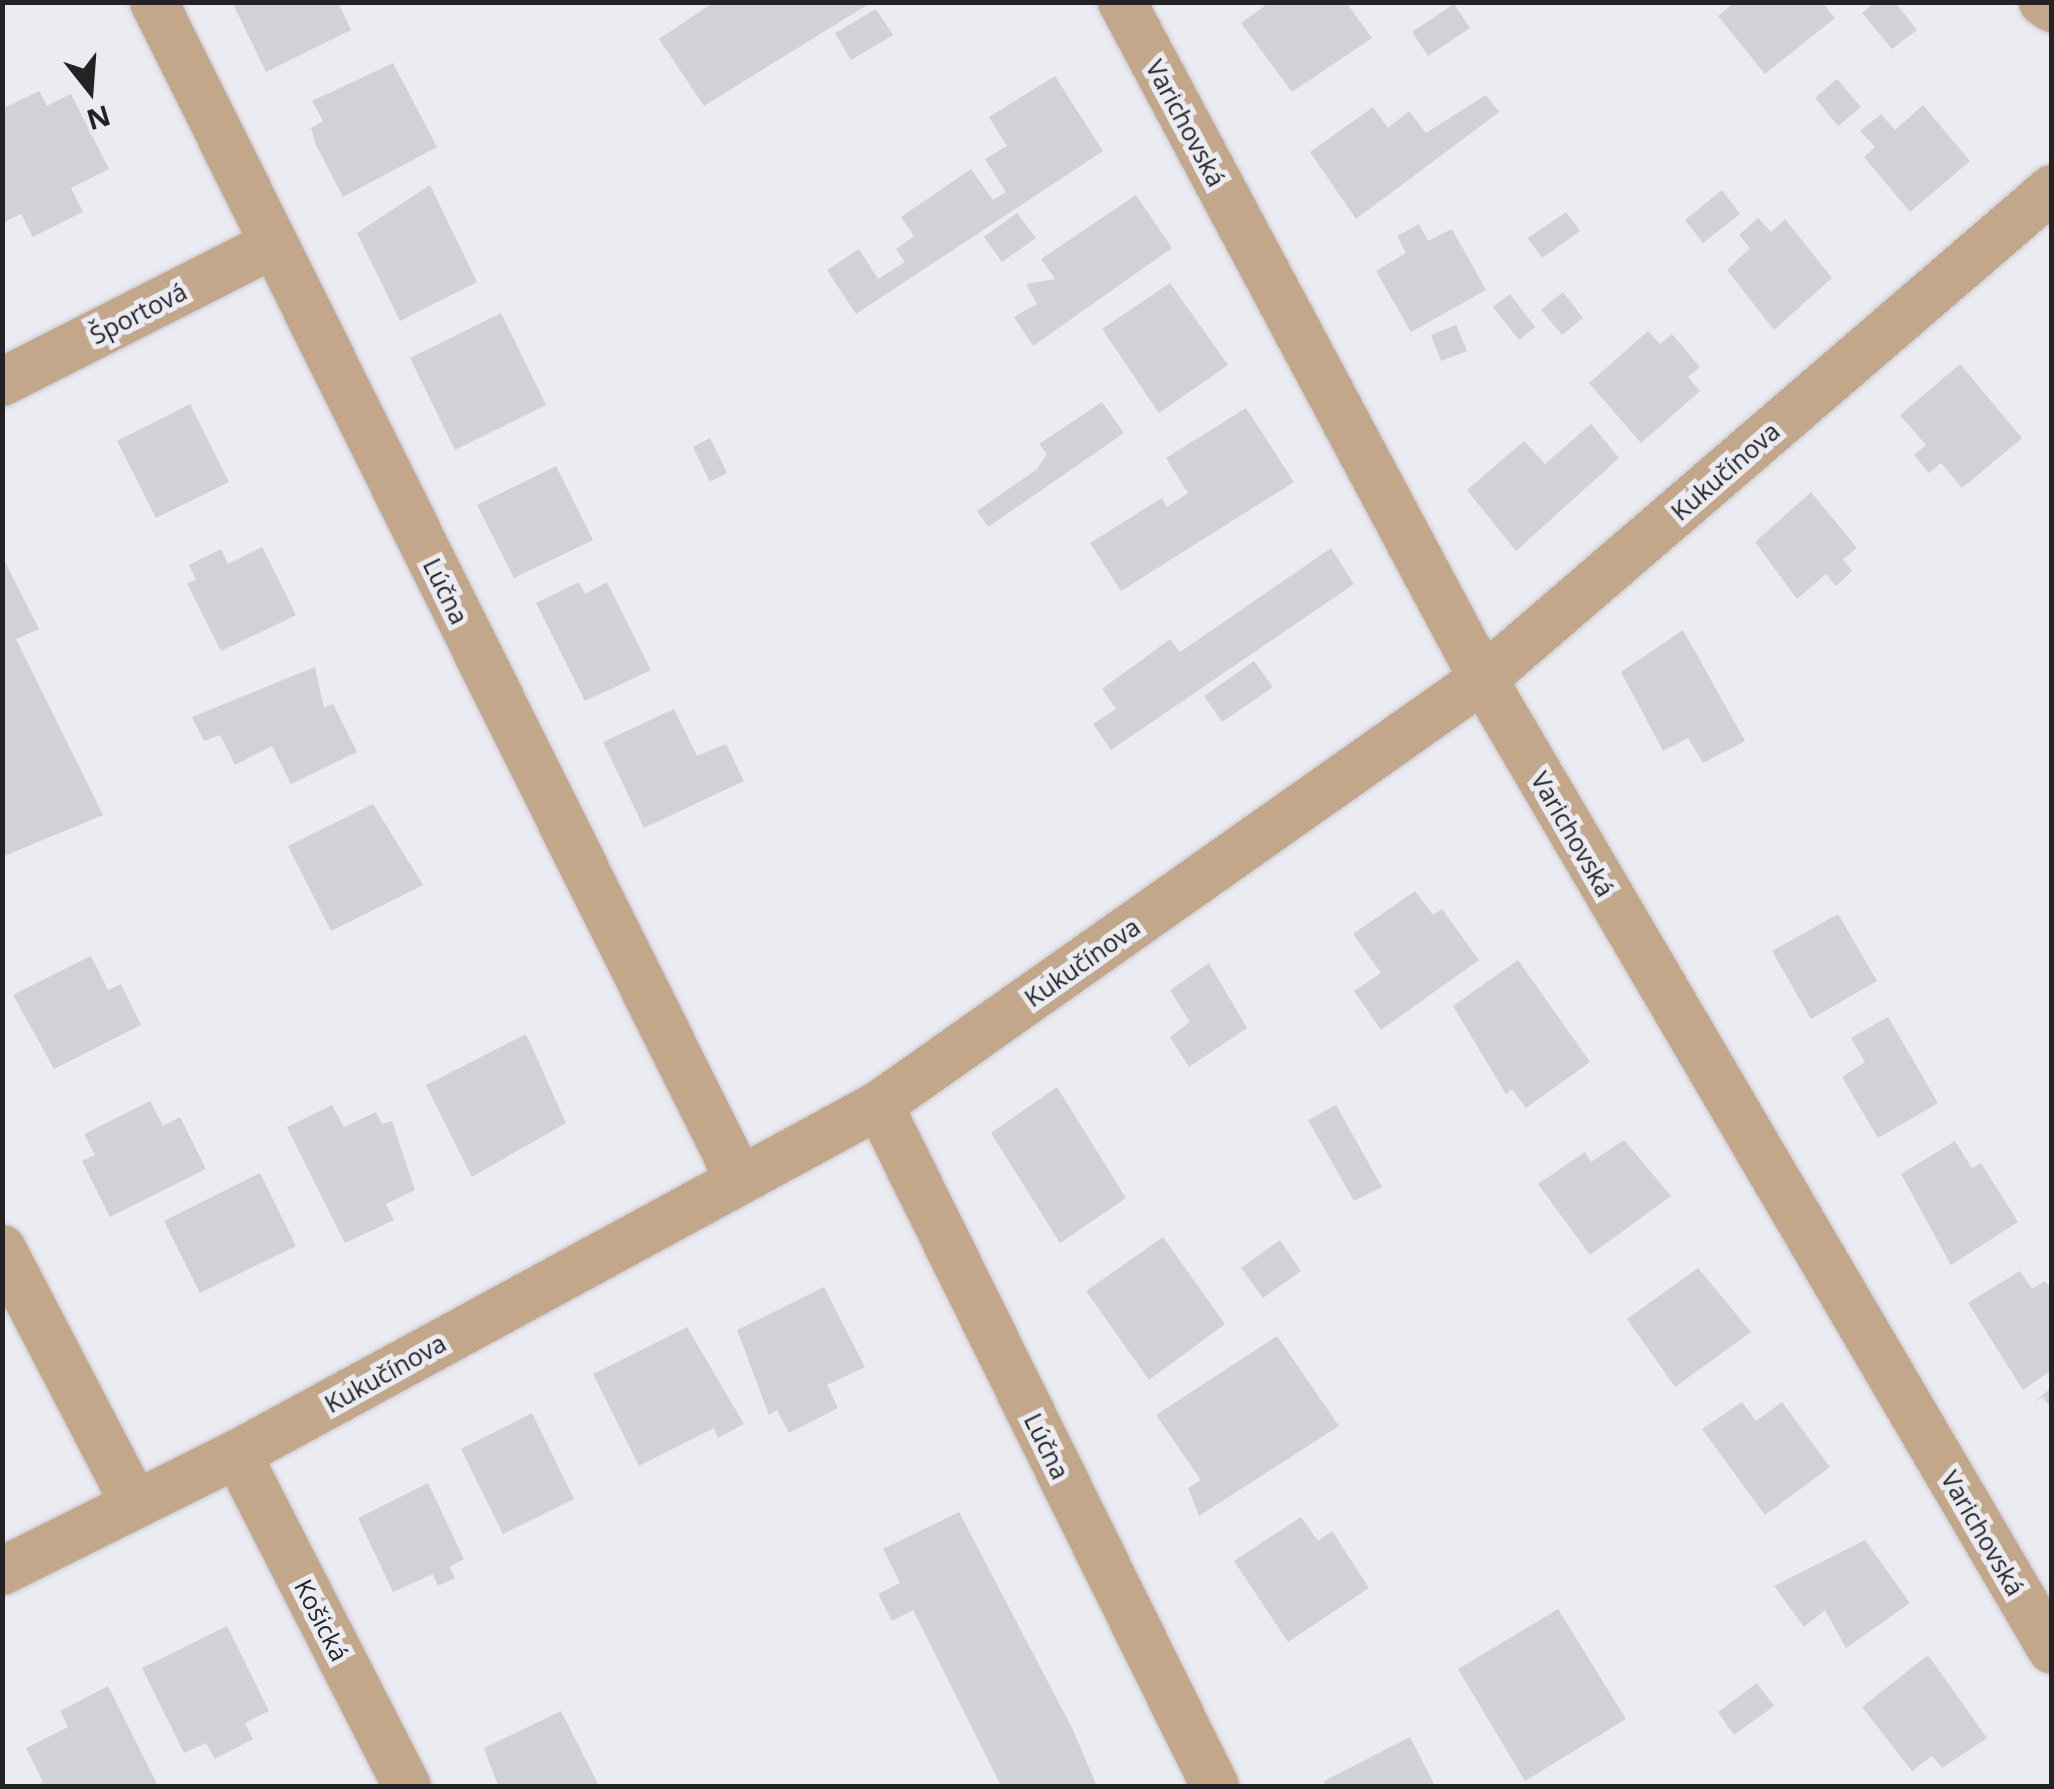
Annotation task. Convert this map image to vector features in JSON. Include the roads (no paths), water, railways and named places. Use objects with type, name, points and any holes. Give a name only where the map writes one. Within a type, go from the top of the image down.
[{"type":"street","name":"Lúčna","points":[[154,2],[739,1180]]},
{"type":"street","name":"Varichovská","points":[[1122,2],[1483,679],[2052,1650]]},
{"type":"street","points":[[2043,2],[2052,8]]},
{"type":"street","name":"Kukučínova","points":[[2,1570],[133,1502],[238,1454],[879,1105],[1483,679],[2052,190]]},
{"type":"street","name":"Športová","points":[[2,382],[274,244]]},
{"type":"street","name":"Lúčna","points":[[879,1105],[1215,1786]]},
{"type":"street","points":[[2,1249],[133,1502]]},
{"type":"street","name":"Košická","points":[[238,1454],[407,1786]]}]
